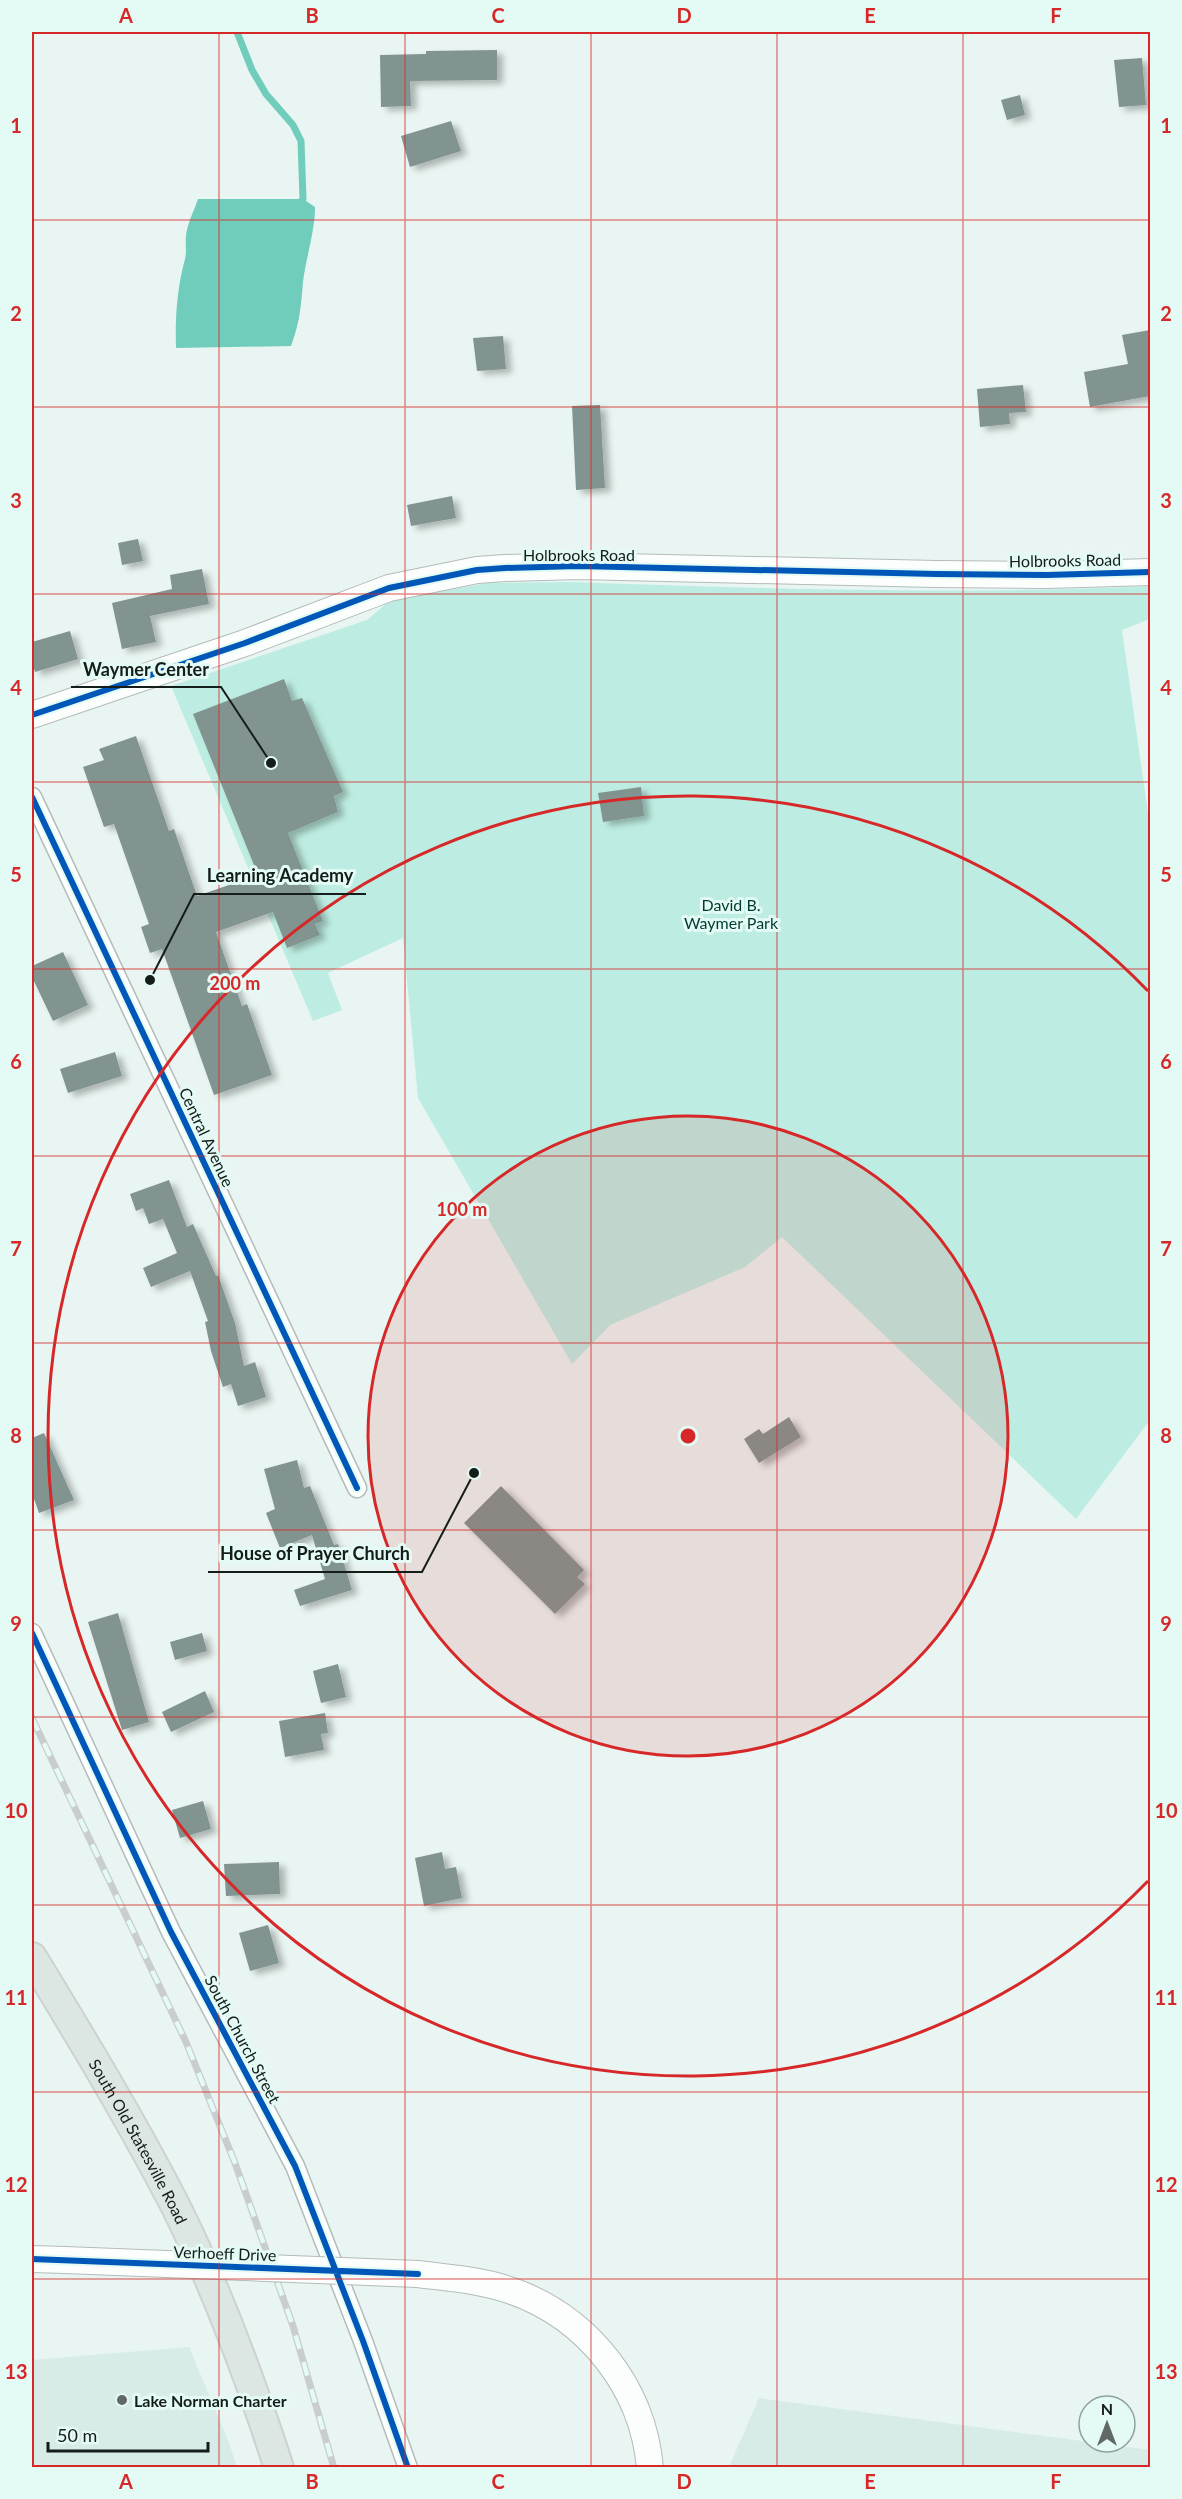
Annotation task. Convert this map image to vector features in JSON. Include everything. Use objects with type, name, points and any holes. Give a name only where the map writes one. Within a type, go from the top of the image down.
[{"type":"main road","name":"South Old Statesville Road","points":[[32,1957],[126,2113],[176,2207],[218,2299],[244,2364],[279,2468]]},
{"type":"street","name":"Holbrooks Road","points":[[32,715],[245,643],[389,588],[477,570],[578,566],[946,574],[1047,575],[1150,572]]},
{"type":"street","name":"Central Avenue","points":[[32,797],[357,1488]]},
{"type":"street","name":"South Church Street","points":[[32,1633],[171,1932],[295,2166],[363,2341],[408,2468]]},
{"type":"street","name":"Verhoeff Drive","points":[[32,2259],[418,2274],[469,2280],[512,2290],[558,2312],[577,2326],[596,2346],[628,2391],[648,2445],[650,2468]]},
{"type":"shaded area","points":[[198,199],[303,199],[315,207],[300,314],[291,346],[176,348],[177,303],[186,256],[187,231]]},
{"type":"shaded area","name":"Lake Norman Charter","points":[[189,2347],[237,2467],[32,2467],[32,2360]]},
{"type":"shaded area","points":[[759,2398],[1077,2440],[1077,2454],[1137,2454],[1137,2448],[1150,2450],[1150,2467],[729,2467]]},
{"type":"green space","name":"David B. Waymer Park","points":[[572,582],[934,591],[1150,586],[1150,619],[1122,630],[1150,827],[1150,1420],[1076,1519],[782,1237],[745,1267],[610,1325],[572,1364],[418,1098],[403,938],[328,973],[342,1010],[313,1021],[171,686],[367,620],[387,603],[405,598],[488,583]]},
{"type":"building","points":[[497,50],[497,80],[410,81],[411,106],[381,107],[380,55],[426,54],[426,51]]},
{"type":"building","points":[[1142,58],[1146,105],[1119,107],[1114,60]]},
{"type":"building","points":[[1020,95],[1025,115],[1007,120],[1001,100]]},
{"type":"building","points":[[451,121],[461,151],[410,167],[401,136]]},
{"type":"building","points":[[1150,330],[1150,396],[1090,407],[1084,372],[1128,364],[1122,335]]},
{"type":"building","points":[[503,336],[506,369],[477,371],[473,338]]},
{"type":"building","points":[[1023,385],[1026,412],[1009,413],[1010,424],[980,427],[977,389]]},
{"type":"building","points":[[600,405],[605,488],[576,490],[572,406]]},
{"type":"building","points":[[452,496],[456,518],[411,526],[407,505]]},
{"type":"building","points":[[138,539],[143,561],[122,565],[118,543]]},
{"type":"building","points":[[202,569],[209,604],[150,616],[156,642],[122,649],[112,603],[172,589],[170,575]]},
{"type":"building","points":[[70,631],[78,659],[35,672],[32,661],[32,642]]},
{"type":"building","points":[[284,679],[292,701],[302,698],[343,792],[334,796],[338,812],[288,833],[323,921],[315,924],[320,935],[287,948],[273,912],[216,932],[242,1006],[247,1004],[272,1075],[214,1095],[162,949],[150,953],[141,927],[149,924],[114,824],[104,827],[83,767],[104,760],[99,749],[136,736],[169,831],[174,829],[197,896],[258,875],[193,714]]},
{"type":"building","points":[[641,787],[644,816],[603,822],[598,793]]},
{"type":"building","points":[[63,952],[88,1005],[53,1021],[32,977],[32,966]]},
{"type":"building","points":[[115,1052],[122,1076],[68,1093],[60,1069]]},
{"type":"building","points":[[169,1180],[187,1227],[193,1224],[216,1276],[218,1275],[235,1323],[244,1366],[255,1362],[266,1397],[238,1406],[231,1384],[223,1387],[211,1351],[205,1322],[208,1321],[190,1271],[151,1287],[143,1268],[177,1253],[163,1219],[149,1224],[143,1208],[136,1211],[130,1194]]},
{"type":"building","points":[[789,1417],[801,1437],[759,1463],[744,1439],[759,1429],[763,1434]]},
{"type":"building","points":[[44,1433],[74,1500],[39,1513],[32,1493],[32,1438]]},
{"type":"building","points":[[297,1460],[304,1488],[310,1486],[334,1545],[338,1544],[352,1590],[300,1606],[294,1590],[325,1579],[312,1535],[280,1548],[266,1513],[275,1509],[264,1469]]},
{"type":"building","points":[[501,1486],[584,1570],[577,1577],[585,1584],[555,1614],[464,1523]]},
{"type":"building","points":[[118,1613],[149,1722],[122,1730],[88,1622]]},
{"type":"building","points":[[202,1633],[207,1651],[175,1660],[170,1642]]},
{"type":"building","points":[[338,1664],[346,1697],[321,1703],[313,1671]]},
{"type":"building","points":[[205,1691],[214,1712],[171,1732],[162,1712]]},
{"type":"building","points":[[325,1713],[328,1733],[321,1734],[324,1750],[285,1757],[279,1721]]},
{"type":"building","points":[[203,1801],[211,1829],[180,1838],[172,1810]]},
{"type":"building","points":[[442,1852],[445,1869],[456,1867],[462,1898],[424,1906],[415,1858]]},
{"type":"building","points":[[279,1862],[280,1894],[226,1896],[224,1864]]},
{"type":"building","points":[[268,1925],[279,1963],[250,1971],[239,1933]]},
{"type":"waterway","points":[[237,32],[252,70],[266,94],[293,125],[301,141],[303,199],[298,205]]},
{"type":"railway","points":[[32,1718],[186,2042],[235,2163],[293,2326],[334,2468]]},
{"type":"cycle path","points":[[32,715],[245,643],[389,588],[477,570],[578,566],[936,574],[1047,575],[1150,572]]},
{"type":"cycle path","points":[[32,797],[357,1488]]},
{"type":"cycle path","points":[[32,1633],[171,1932],[295,2166],[363,2341],[408,2468]]},
{"type":"cycle path","points":[[32,2259],[418,2274]]},
{"type":"place","name":"Waymer Center","points":[[271,763]]},
{"type":"place","name":"Learning Academy","points":[[150,980]]},
{"type":"place","name":"House of Prayer Church","points":[[474,1473]]},
{"type":"place","name":"Lake Norman Charter","points":[[122,2400]]}]
